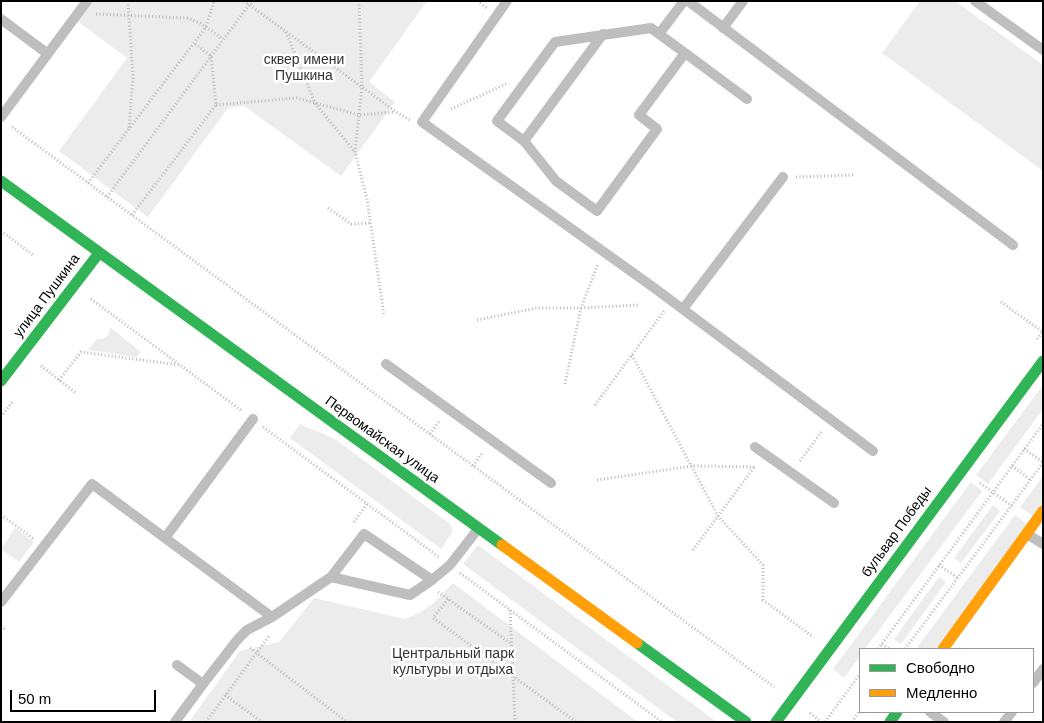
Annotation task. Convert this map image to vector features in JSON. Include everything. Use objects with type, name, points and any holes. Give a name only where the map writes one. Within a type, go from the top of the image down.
[{"type":"main road","name":"Первомайская улица","points":[[1,181],[746,722]]},
{"type":"main road","name":"улица Пушкина","points":[[1,381],[99,253]]},
{"type":"main road","name":"бульвар Победы","points":[[776,722],[1043,361]]},
{"type":"main road","points":[[944,648],[1043,511]]},
{"type":"lane","points":[[1,116],[86,1]]},
{"type":"lane","points":[[507,1],[422,122],[672,301],[873,451]]},
{"type":"lane","points":[[659,34],[684,1]]},
{"type":"lane","points":[[688,1],[1013,245]]},
{"type":"lane","points":[[723,28],[743,1]]},
{"type":"lane","points":[[975,1],[1043,50]]},
{"type":"lane","points":[[1,19],[48,54]]},
{"type":"lane","points":[[685,53],[639,115],[657,129],[598,211],[556,181],[524,141],[497,121],[555,42],[651,28],[685,53],[747,99]]},
{"type":"lane","points":[[524,141],[603,34]]},
{"type":"lane","points":[[682,309],[783,177]]},
{"type":"lane","points":[[386,364],[551,483]]},
{"type":"lane","points":[[165,538],[253,419]]},
{"type":"lane","points":[[755,447],[834,503]]},
{"type":"lane","points":[[1,602],[92,484],[272,617]]},
{"type":"lane","points":[[331,577],[410,595],[450,565],[479,528]]},
{"type":"lane","points":[[175,722],[238,639],[247,630],[272,617],[331,577],[364,534],[429,582]]},
{"type":"lane","points":[[1026,534],[1043,544]]},
{"type":"lane","points":[[177,665],[203,684]]},
{"type":"lane","points":[[1034,682],[1043,669]]},
{"type":"lane","points":[[931,713],[944,722]]},
{"type":"path","points":[[128,1],[133,77],[129,128]]},
{"type":"path","points":[[88,183],[206,26],[214,1]]},
{"type":"path","points":[[244,1],[406,119],[422,122]]},
{"type":"path","points":[[107,197],[223,39],[249,5],[255,1]]},
{"type":"path","points":[[359,1],[362,87],[355,152],[367,199],[384,315]]},
{"type":"path","points":[[78,13],[180,17],[194,20],[206,26],[223,39]]},
{"type":"path","points":[[286,32],[315,103],[355,152]]},
{"type":"path","points":[[132,215],[216,105],[211,56],[194,43]]},
{"type":"path","points":[[447,110],[506,84],[524,84]]},
{"type":"path","points":[[216,105],[297,98],[359,115],[396,112]]},
{"type":"path","points":[[9,125],[776,689]]},
{"type":"path","points":[[783,177],[855,175]]},
{"type":"path","points":[[328,208],[351,224],[371,223]]},
{"type":"path","points":[[1,231],[33,255]]},
{"type":"path","points":[[565,384],[581,308],[603,251]]},
{"type":"path","points":[[90,299],[662,722]]},
{"type":"path","points":[[594,405],[672,301]]},
{"type":"path","points":[[1001,302],[1042,332]]},
{"type":"path","points":[[477,320],[537,308],[639,306]]},
{"type":"path","points":[[59,380],[81,352],[179,365]]},
{"type":"path","points":[[632,355],[718,516],[764,565],[763,600],[815,638]]},
{"type":"path","points":[[40,366],[76,393]]},
{"type":"path","points":[[791,472],[831,419]]},
{"type":"path","points":[[879,648],[1043,424]]},
{"type":"path","points":[[906,648],[1043,463],[1024,449]]},
{"type":"path","points":[[693,550],[764,454]]},
{"type":"path","points":[[597,480],[692,466],[754,466],[763,468]]},
{"type":"path","points":[[1012,466],[1030,480]]},
{"type":"path","points":[[962,470],[1035,522]]},
{"type":"path","points":[[1,515],[44,546]]},
{"type":"path","points":[[939,565],[958,578]]},
{"type":"path","points":[[429,582],[448,599],[510,644]]},
{"type":"path","points":[[448,599],[434,618],[576,722]]},
{"type":"path","points":[[510,610],[510,644],[515,722]]},
{"type":"path","points":[[1,626],[6,630]]},
{"type":"path","points":[[238,639],[347,722]]},
{"type":"path","points":[[882,644],[888,648]]},
{"type":"path","points":[[825,722],[859,675]]},
{"type":"path","points":[[225,695],[262,722]]},
{"type":"path","points":[[852,722],[859,712]]},
{"type":"green space","name":"сквер имени Пушкина","points":[[91,1],[427,1],[369,82],[395,102],[341,176],[244,106],[228,108],[148,217],[59,151],[127,58],[77,21]]},
{"type":"green space","points":[[920,1],[955,1],[1043,65],[1043,171],[882,53]]},
{"type":"green space","points":[[110,327],[141,352],[136,357],[88,350],[97,339],[102,339],[109,334]]},
{"type":"green space","points":[[1043,385],[1043,409],[988,484],[976,475]]},
{"type":"green space","points":[[300,424],[335,439],[450,524],[453,531],[441,549],[290,438]]},
{"type":"green space","points":[[1043,476],[1043,502],[1033,516],[1020,507]]},
{"type":"green space","points":[[971,482],[982,491],[866,648],[859,648],[859,657],[844,678],[833,669]]},
{"type":"green space","points":[[993,505],[1000,511],[961,563],[954,558]]},
{"type":"green space","points":[[1015,515],[1027,524],[937,648],[917,648]]},
{"type":"green space","points":[[15,528],[34,542],[19,562],[1,549]]},
{"type":"green space","points":[[478,545],[717,722],[677,722],[463,564]]},
{"type":"green space","points":[[939,577],[946,582],[901,644],[894,639]]},
{"type":"green space","name":"Центральный парк культуры и отдыха","points":[[453,583],[638,722],[189,722],[240,651],[279,642],[314,598],[405,619],[421,612],[435,602]]},
{"type":"traffic: fast","points":[[1,181],[502,545]]},
{"type":"traffic: fast","points":[[1,381],[99,253]]},
{"type":"traffic: fast","points":[[776,722],[1043,361]]},
{"type":"traffic: fast","points":[[637,643],[746,722]]},
{"type":"traffic: fast","points":[[890,722],[896,713]]},
{"type":"traffic: slow","points":[[944,648],[1043,511]]},
{"type":"traffic: slow","points":[[502,545],[637,643]]}]
